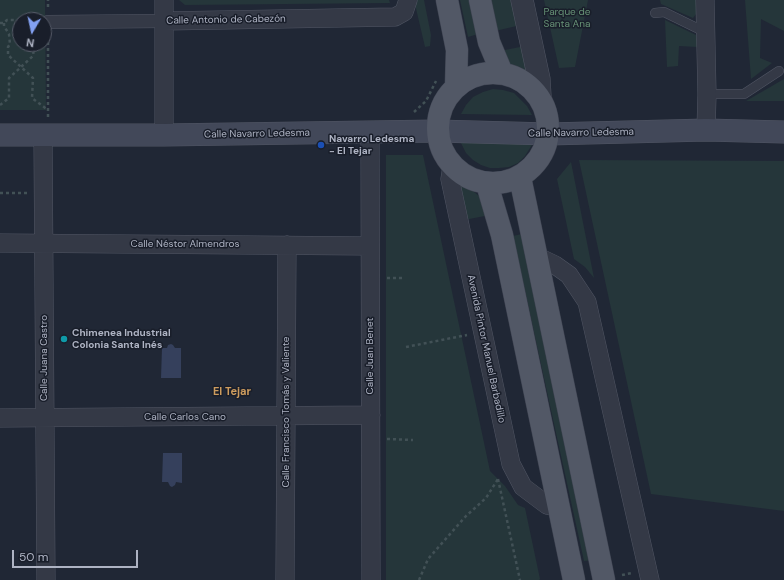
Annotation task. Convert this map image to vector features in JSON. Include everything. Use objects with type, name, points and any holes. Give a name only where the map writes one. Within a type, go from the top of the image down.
[{"type":"main road","points":[[447,0],[457,50],[456,86]]},
{"type":"main road","points":[[480,0],[489,42],[502,73]]},
{"type":"main road","points":[[502,73],[518,78],[530,85],[540,96],[545,107],[549,134],[538,162],[520,177],[504,183],[487,184],[469,179],[452,166],[442,150],[437,131],[443,102],[456,86],[478,74],[502,73]]},
{"type":"main road","name":"Calle Navarro Ledesma","points":[[0,135],[164,135],[437,131],[549,134],[706,130],[784,132]]},
{"type":"main road","points":[[520,177],[604,580]]},
{"type":"main road","points":[[487,184],[502,235],[560,507],[574,580]]},
{"type":"street","points":[[164,0],[164,135]]},
{"type":"street","points":[[522,0],[540,96]]},
{"type":"street","points":[[705,0],[707,94],[706,130]]},
{"type":"street","name":"Calle Antonio de Cabezón","points":[[52,22],[395,17],[406,6]]},
{"type":"street","name":"Calle Juan Benet","points":[[370,132],[371,580]]},
{"type":"street","name":"Calle Juana Castro","points":[[45,136],[43,243],[46,580]]},
{"type":"street","name":"Avenida Pintor Manuel Barbadillo","points":[[452,166],[450,179],[511,464],[523,487],[547,505],[560,507]]},
{"type":"street","name":"Calle Néstor Almendros","points":[[0,243],[370,246]]},
{"type":"street","name":"Calle Francisco Tomás y Valiente","points":[[285,580],[287,245]]},
{"type":"street","points":[[536,256],[555,265],[569,275],[587,302],[650,580]]},
{"type":"street","name":"Calle Carlos Cano","points":[[0,418],[371,415]]},
{"type":"lane","points":[[654,13],[664,12],[705,32]]},
{"type":"lane","points":[[707,94],[744,94],[779,71]]},
{"type":"path","points":[[48,0],[48,12]]},
{"type":"path","points":[[0,23],[4,23],[7,20],[12,20]]},
{"type":"path","points":[[4,23],[4,26],[9,34],[10,44],[8,48],[8,55],[33,78],[32,98],[48,110]]},
{"type":"path","points":[[0,105],[9,98],[9,78],[33,56],[33,52]]},
{"type":"path","points":[[45,136],[48,110],[48,52]]},
{"type":"path","points":[[0,193],[43,193]]},
{"type":"path","points":[[382,278],[404,278]]},
{"type":"path","points":[[406,347],[467,335]]},
{"type":"path","points":[[382,439],[413,440]]},
{"type":"path","points":[[497,473],[520,580]]},
{"type":"path","points":[[419,580],[428,559],[466,516],[486,498],[498,479]]},
{"type":"green space","points":[[0,0],[45,0],[45,12],[12,12],[12,52],[45,52],[46,110],[0,110]]},
{"type":"green space","points":[[179,0],[389,0],[390,3],[185,5]]},
{"type":"green space","points":[[414,0],[424,0],[431,35],[430,46],[425,47]]},
{"type":"green space","points":[[460,0],[470,0],[478,34],[468,37]]},
{"type":"green space","points":[[488,0],[516,0],[521,25],[495,31]]},
{"type":"green space","name":"Parque de Santa Ana","points":[[544,0],[588,0],[575,67],[559,68]]},
{"type":"green space","points":[[660,0],[696,0],[697,13],[693,18],[661,4]]},
{"type":"green space","points":[[745,0],[784,0],[784,31],[761,19],[760,58],[772,63],[751,79]]},
{"type":"green space","points":[[665,20],[696,35],[697,47],[679,46],[678,66],[667,67]]},
{"type":"green space","points":[[525,46],[534,80],[512,68],[500,51]]},
{"type":"green space","points":[[784,79],[784,101],[746,101]]},
{"type":"green space","points":[[493,89],[514,93],[527,106],[532,115],[461,114],[473,97]]},
{"type":"green space","points":[[460,141],[533,143],[525,156],[518,163],[509,167],[490,168],[473,160],[466,153]]},
{"type":"green space","points":[[386,155],[423,155],[490,471],[505,486],[518,505],[525,508],[539,580],[386,580]]},
{"type":"green space","points":[[579,160],[784,161],[784,511],[651,494]]},
{"type":"green space","points":[[571,162],[594,278],[585,267],[574,259],[557,179]]},
{"type":"green space","points":[[460,184],[479,196],[490,215],[464,220]]},
{"type":"green space","points":[[522,234],[593,560],[584,561],[513,236]]},
{"type":"water","points":[[171,344],[175,348],[181,348],[181,378],[161,378],[162,348],[167,348],[168,345]]},
{"type":"water","points":[[163,453],[182,453],[182,483],[176,482],[172,487],[168,482],[162,482]]},
{"type":"place","name":"Navarro Ledesma - El Tejar","points":[[321,145]]},
{"type":"place","name":"Chimenea Industrial Colonia Santa Inés","points":[[64,339]]},
{"type":"district","name":"El Tejar","points":[[232,392]]}]
